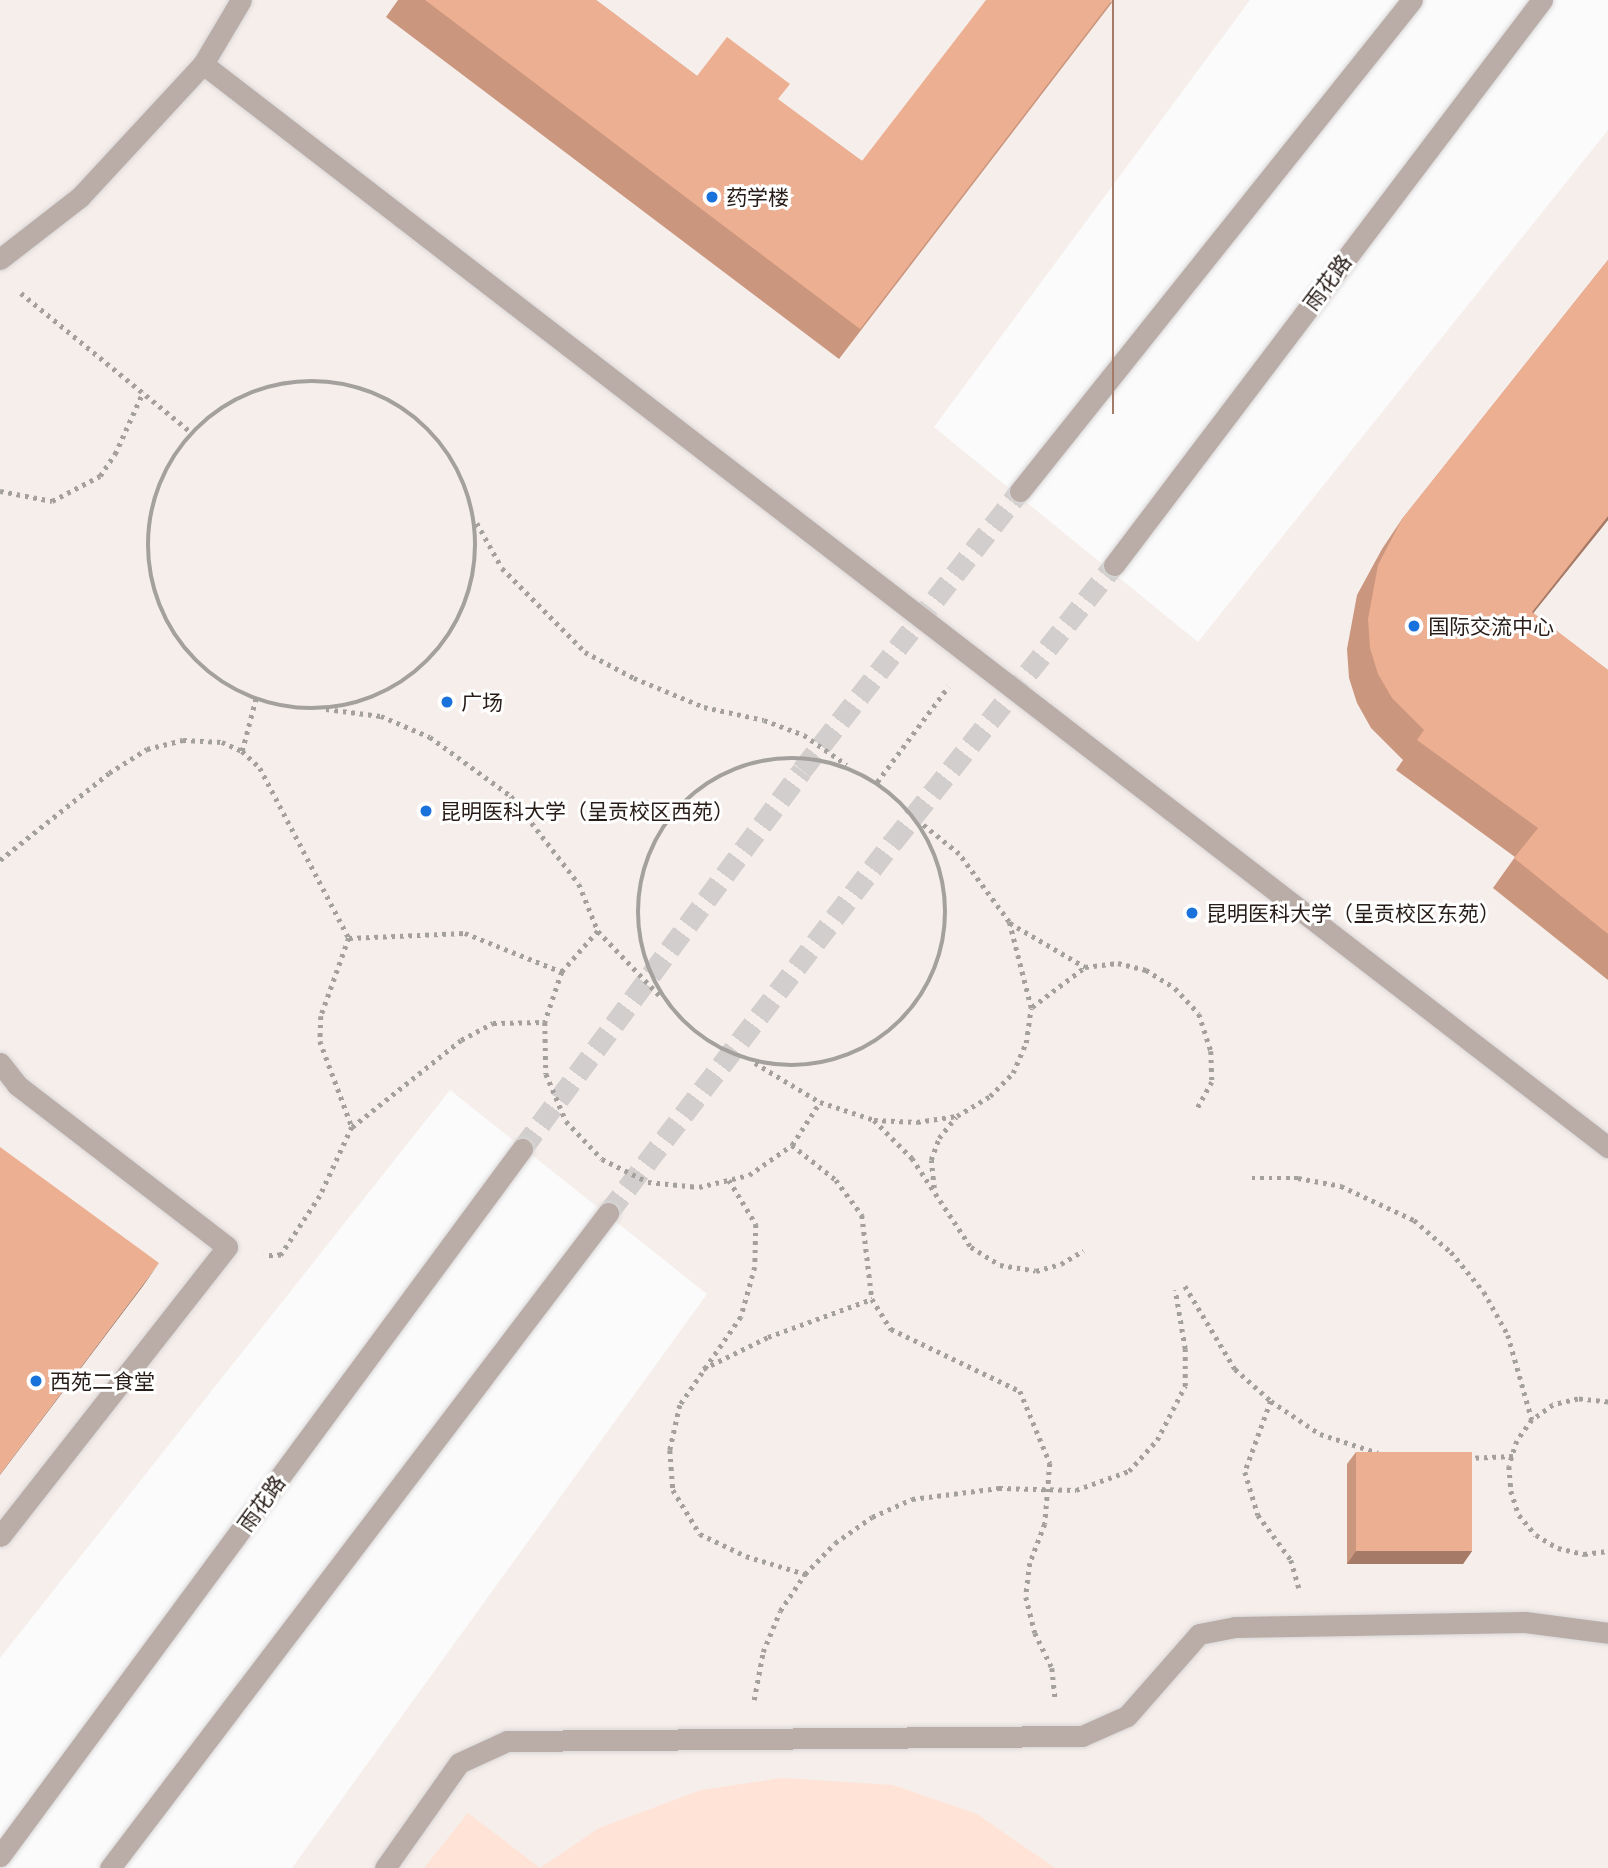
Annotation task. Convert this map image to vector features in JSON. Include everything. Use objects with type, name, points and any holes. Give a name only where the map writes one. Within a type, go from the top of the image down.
[{"type":"street","points":[[0,259],[80,197],[203,64],[241,0]]},
{"type":"street","points":[[1020,491],[1412,0]]},
{"type":"street","name":"雨花路","points":[[1114,565],[1542,0]]},
{"type":"street","points":[[203,64],[970,658],[1608,1147]]},
{"type":"street","points":[[0,1063],[17,1085],[226,1247],[0,1536]]},
{"type":"street","name":"雨花路","points":[[0,1856],[522,1149]]},
{"type":"street","points":[[110,1868],[608,1213]]},
{"type":"street","points":[[386,1868],[459,1763],[481,1750],[507,1741],[1082,1736],[1127,1716],[1199,1634],[1234,1627],[1525,1622],[1608,1633]]},
{"type":"path","points":[[10,284],[191,432]]},
{"type":"path","points":[[934,1188],[931,1160],[939,1138],[957,1116],[990,1096],[1013,1073],[1026,1043],[1031,1008],[1009,922],[959,855],[877,782],[851,768],[804,735],[764,720],[704,707],[634,678],[585,652],[502,568],[476,523],[457,464],[417,417],[363,388],[301,380],[241,395],[191,432],[163,472],[148,519],[149,568],[162,614],[189,655],[227,685],[256,698],[273,704],[381,716],[430,737],[474,764],[511,796],[552,845],[579,884],[598,932],[702,1039],[752,1061],[820,1102],[874,1120],[917,1122],[957,1116]]},
{"type":"path","points":[[0,491],[52,501],[100,477],[116,454],[143,393]]},
{"type":"path","points":[[322,709],[370,699],[413,675],[447,640],[473,584],[476,523]]},
{"type":"path","points":[[877,782],[970,658]]},
{"type":"path","points":[[242,751],[256,698]]},
{"type":"path","points":[[0,860],[109,773],[147,749],[183,740],[222,742],[242,751],[260,768],[349,939],[321,1016],[320,1041],[352,1127]]},
{"type":"path","points":[[664,1000],[643,956],[636,907],[646,858],[671,815],[708,781],[753,761],[803,757],[851,768]]},
{"type":"path","points":[[752,1061],[806,1067],[859,1052],[903,1021],[919,999],[934,977],[948,925],[943,871],[920,822]]},
{"type":"path","points":[[1009,922],[1085,967]]},
{"type":"path","points":[[598,932],[562,972],[545,1022],[546,1074],[566,1121],[601,1159],[648,1182],[699,1188],[749,1175],[792,1145],[820,1102]]},
{"type":"path","points":[[349,939],[465,933],[562,972]]},
{"type":"path","points":[[1031,1008],[1085,967],[1118,963],[1146,970],[1175,988],[1199,1014],[1211,1051],[1212,1082],[1197,1109]]},
{"type":"path","points":[[226,1247],[260,1256],[281,1255],[320,1196],[352,1127],[461,1040],[493,1023],[545,1022]]},
{"type":"path","points":[[874,1120],[912,1158],[971,1247],[1000,1265],[1036,1271],[1061,1264],[1083,1251]]},
{"type":"path","points":[[792,1145],[836,1180],[862,1215],[872,1299],[891,1329],[1020,1391],[1049,1463],[1049,1492],[1026,1597],[1035,1633],[1052,1668],[1056,1736]]},
{"type":"path","points":[[1252,1178],[1298,1178],[1341,1186],[1415,1220],[1451,1252],[1484,1292],[1508,1335],[1532,1420]]},
{"type":"path","points":[[729,1180],[756,1224],[755,1267],[741,1317],[702,1369],[680,1405],[670,1450],[673,1490],[699,1534],[746,1556],[805,1574]]},
{"type":"path","points":[[1185,1286],[1235,1369],[1271,1401],[1320,1434],[1365,1451],[1388,1454]]},
{"type":"path","points":[[752,1739],[754,1695],[763,1652],[780,1611],[805,1574],[835,1543],[872,1517],[912,1499],[999,1488],[1049,1492],[1076,1490],[1129,1471],[1157,1440],[1185,1386],[1185,1349],[1175,1290]]},
{"type":"path","points":[[702,1369],[768,1337],[872,1299]]},
{"type":"path","points":[[1608,1402],[1578,1399],[1553,1405],[1532,1420],[1513,1456],[1511,1491],[1519,1515],[1536,1535],[1558,1548],[1584,1554],[1608,1551]]},
{"type":"path","points":[[1271,1401],[1245,1472],[1258,1515],[1290,1560],[1299,1586],[1302,1625]]},
{"type":"path","points":[[1464,1458],[1513,1456]]},
{"type":"shaded area","points":[[0,0],[1250,0],[934,427],[1198,642],[1608,130],[1608,1868],[292,1868],[707,1294],[450,1090],[0,1658]]},
{"type":"shaded area","points":[[782,1778],[893,1785],[977,1814],[1055,1868],[540,1868],[599,1828],[701,1790]]},
{"type":"shaded area","points":[[468,1813],[540,1868],[424,1868]]},
{"type":"building","name":"药学楼","points":[[425,0],[596,0],[697,76],[727,37],[790,84],[778,99],[862,161],[986,0],[1112,0],[860,329]]},
{"type":"building","name":"国际交流中心","points":[[1608,260],[1608,516],[1532,612],[1608,670],[1608,934],[1514,858],[1538,828],[1417,740],[1424,730],[1392,698],[1378,674],[1370,648],[1368,619],[1378,565],[1402,519]]},
{"type":"building","name":"西苑二食堂","points":[[0,1147],[159,1263],[0,1474]]},
{"type":"building","points":[[1356,1452],[1472,1452],[1472,1551],[1356,1551]]},
{"type":"tunnel","points":[[522,1149],[802,770],[1020,491]]},
{"type":"tunnel","points":[[608,1213],[893,842],[1114,565]]},
{"type":"place","name":"药学楼","points":[[712,197]]},
{"type":"place","name":"国际交流中心","points":[[1414,626]]},
{"type":"place","name":"广场","points":[[447,702]]},
{"type":"place","name":"昆明医科大学（呈贡校区西苑）","points":[[426,811]]},
{"type":"place","name":"昆明医科大学（呈贡校区东苑）","points":[[1192,913]]},
{"type":"place","name":"西苑二食堂","points":[[36,1381]]}]
